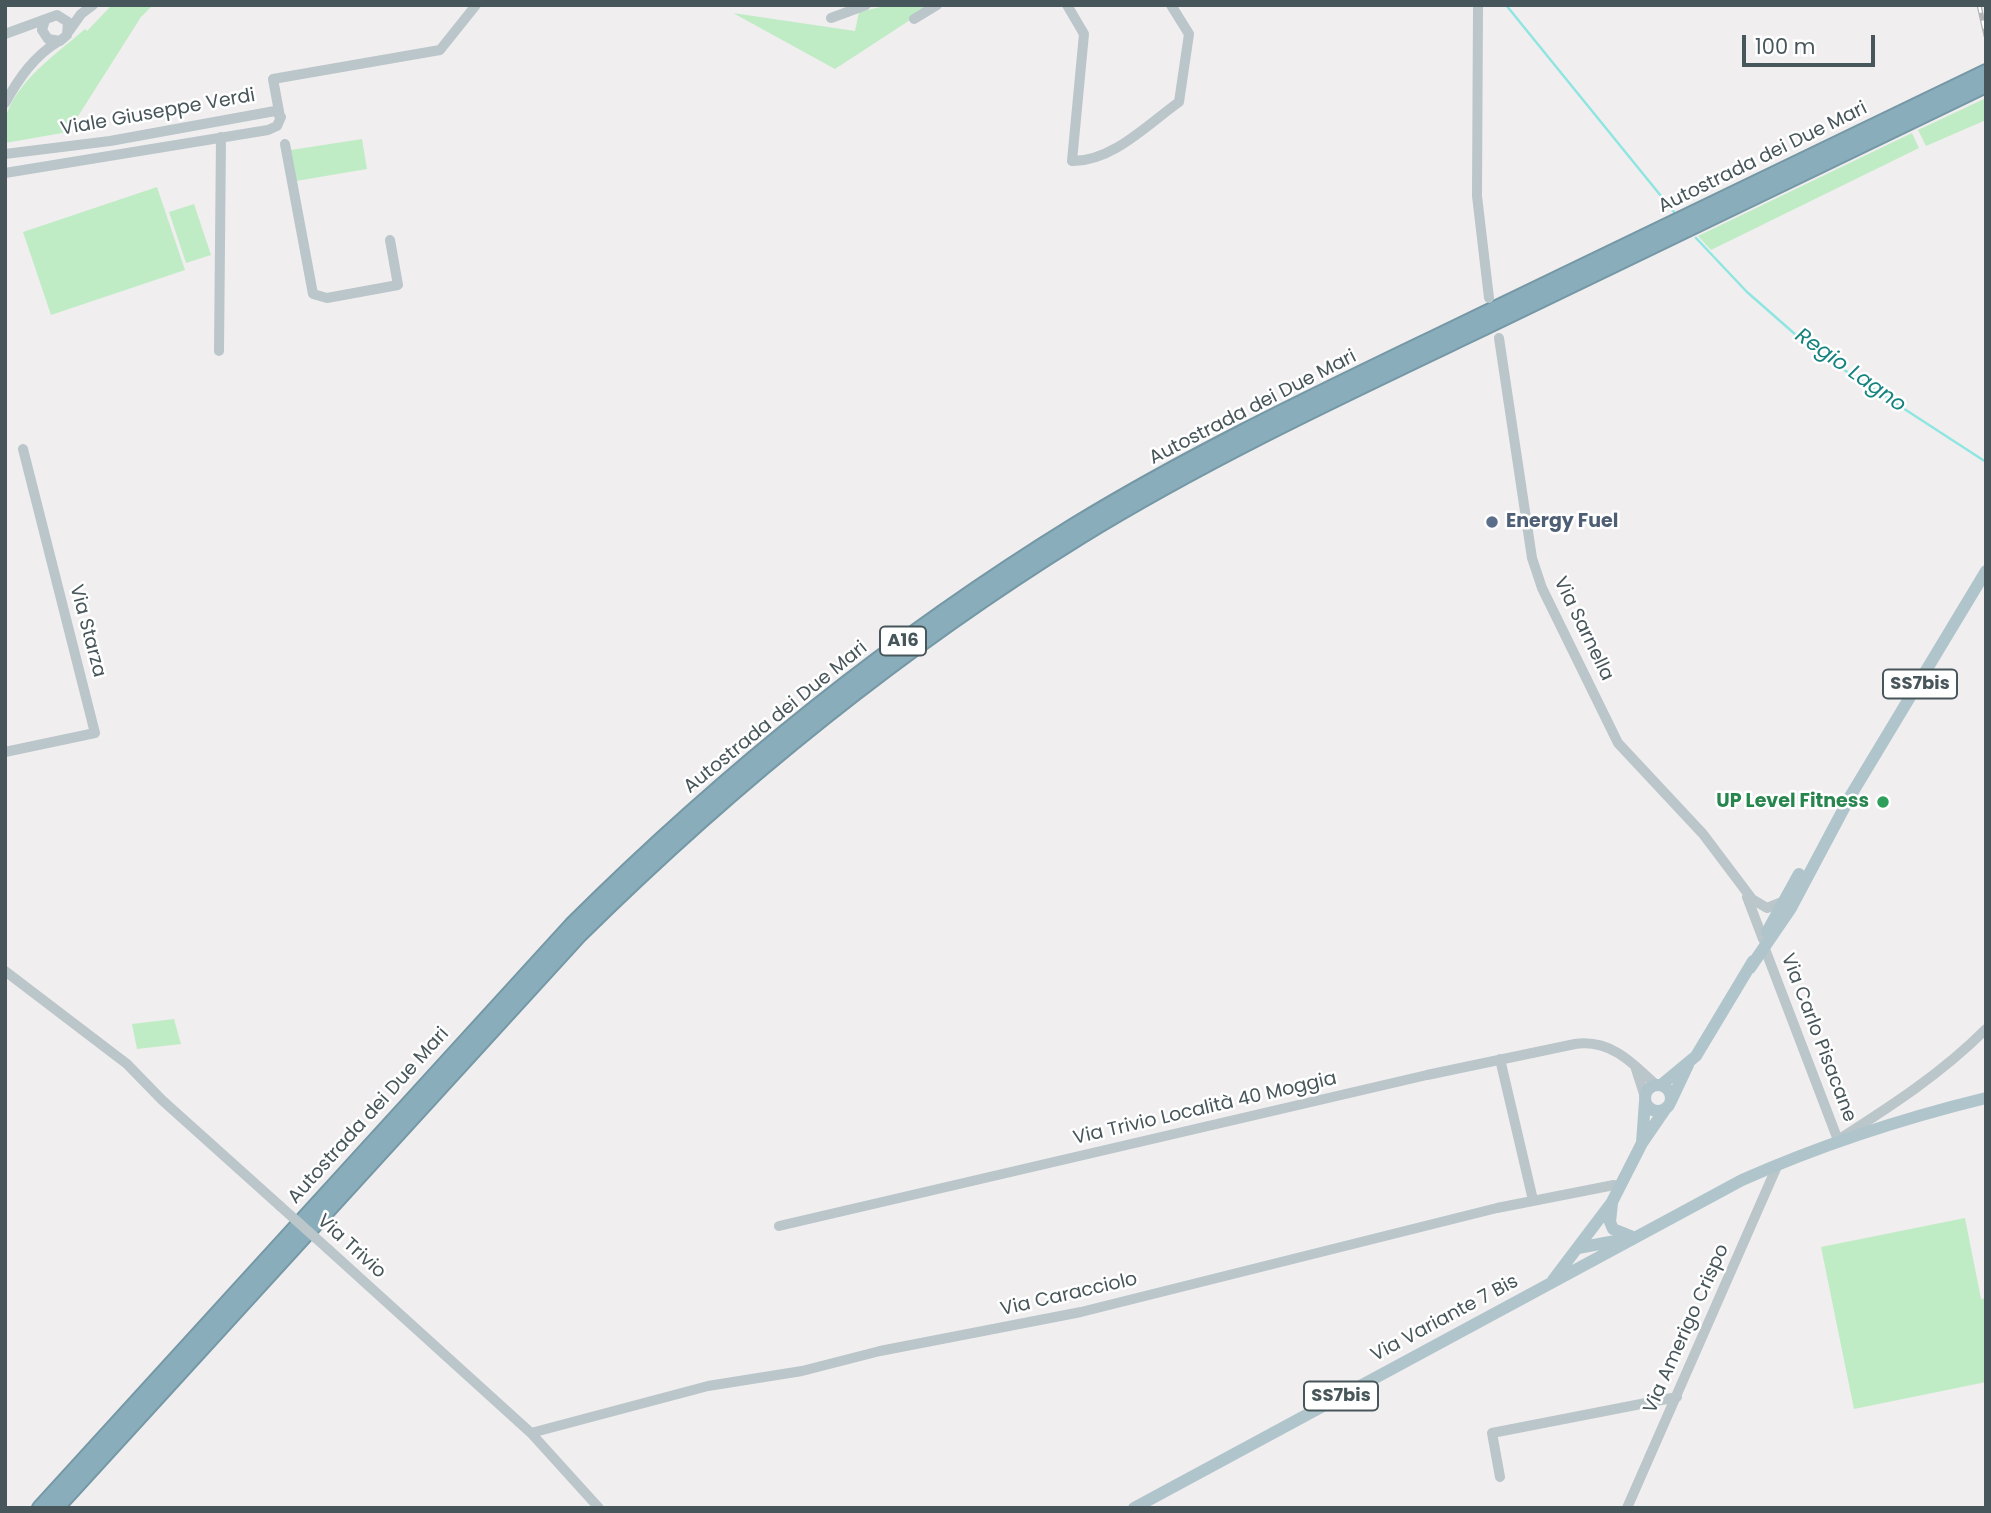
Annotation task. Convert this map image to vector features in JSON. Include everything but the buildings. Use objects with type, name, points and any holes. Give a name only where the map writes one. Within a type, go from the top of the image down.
[{"type":"highway","name":"Autostrada dei Due Mari","points":[[40,1508],[572,925],[629,868],[738,770],[874,662],[1074,526],[1214,446],[1986,72]]},
{"type":"highway","name":"Autostrada dei Due Mari","points":[[56,1508],[580,934],[646,869],[756,771],[881,672],[1012,580],[1219,457],[1986,85]]},
{"type":"main road","name":"Via Variante 7 Bis","points":[[1134,1508],[1549,1285],[1612,1202],[1642,1143],[1669,1105],[1688,1065],[1799,889],[1851,795],[1986,571]]},
{"type":"main road","name":"Via Variante 7 Bis","points":[[1764,944],[1782,902],[1836,811],[1851,795]]},
{"type":"main road","name":"Via Variante 7 Bis","points":[[1774,919],[1799,889]]},
{"type":"main road","name":"Via Variante 7 Bis","points":[[1658,1085],[1688,1065]]},
{"type":"main road","points":[[1645,1099],[1654,1111],[1669,1105],[1668,1089],[1658,1085]]},
{"type":"main road","name":"SS7bis","points":[[1645,1099],[1648,1089],[1658,1085]]},
{"type":"main road","points":[[1549,1285],[1777,1164],[1892,1122],[1986,1098]]},
{"type":"main road","name":"Via Variante 7 Bis","points":[[1642,1143],[1645,1099]]},
{"type":"main road","points":[[1612,1202],[1610,1222],[1613,1228],[1637,1237]]},
{"type":"main road","points":[[1594,1261],[1584,1257],[1578,1248],[1637,1237]]},
{"type":"street","points":[[5,103],[18,80],[42,52],[60,41],[81,14],[93,5]]},
{"type":"street","points":[[281,117],[273,79],[440,50],[476,5]]},
{"type":"street","points":[[834,5],[831,18],[866,5]]},
{"type":"street","points":[[914,19],[937,5]]},
{"type":"street","points":[[1067,5],[1084,34],[1072,161],[1087,162],[1110,152],[1179,102],[1189,34],[1171,5]]},
{"type":"street","points":[[1478,5],[1477,195],[1489,298]]},
{"type":"street","points":[[42,52],[44,28],[52,15],[81,14]]},
{"type":"street","points":[[61,16],[68,22],[69,31]]},
{"type":"street","points":[[5,34],[24,28],[44,28]]},
{"type":"street","points":[[44,28],[51,41],[60,41]]},
{"type":"street","name":"Viale Giuseppe Verdi","points":[[5,154],[110,141],[275,111],[281,117],[277,126],[268,130],[5,173]]},
{"type":"street","points":[[219,351],[221,137]]},
{"type":"street","points":[[285,144],[313,294],[327,298],[398,285],[390,240]]},
{"type":"street","name":"Via Sarnella","points":[[1499,338],[1532,558],[1542,588],[1618,743],[1703,834],[1742,887]]},
{"type":"street","name":"Via Starza","points":[[5,752],[94,733],[23,449]]},
{"type":"street","points":[[1742,887],[1763,906],[1772,908],[1782,902]]},
{"type":"street","name":"Via Carlo Pisacane","points":[[1742,887],[1758,919],[1764,944],[1838,1140]]},
{"type":"street","points":[[1758,919],[1768,922],[1774,919]]},
{"type":"street","name":"Via Trivio","points":[[5,971],[127,1064],[162,1101],[531,1433],[599,1508]]},
{"type":"street","points":[[1838,1140],[1917,1090],[1957,1058],[1986,1029]]},
{"type":"street","name":"Via Trivio Località 40 Moggia","points":[[779,1226],[1500,1059],[1588,1042],[1608,1046],[1658,1085]]},
{"type":"street","points":[[1500,1059],[1533,1200]]},
{"type":"street","points":[[1635,1065],[1645,1099]]},
{"type":"street","name":"Via Amerigo Crispo","points":[[1627,1508],[1777,1164]]},
{"type":"street","name":"Via Caracciolo","points":[[531,1433],[708,1386],[802,1371],[880,1351],[1081,1312],[1533,1200],[1614,1185]]},
{"type":"street","points":[[1500,1477],[1492,1433],[1677,1396]]},
{"type":"green space","points":[[108,5],[153,5],[141,17],[68,132],[5,143],[5,120],[18,93],[50,58],[85,29],[87,31],[109,8]]},
{"type":"green space","points":[[889,5],[933,5],[835,69],[733,13],[855,31],[859,12]]},
{"type":"green space","points":[[1986,98],[1986,120],[1926,146],[1918,130]]},
{"type":"green space","points":[[1912,133],[1919,148],[1711,250],[1698,236]]},
{"type":"green space","points":[[362,139],[367,169],[296,181],[291,150]]},
{"type":"green space","points":[[157,187],[185,270],[51,315],[23,232]]},
{"type":"green space","points":[[194,204],[211,255],[186,263],[169,212]]},
{"type":"green space","points":[[174,1019],[181,1044],[137,1049],[132,1024]]},
{"type":"green space","points":[[1965,1218],[1981,1299],[1986,1298],[1986,1382],[1854,1409],[1821,1247]]},
{"type":"waterway","points":[[1506,5],[1674,212]]},
{"type":"waterway","name":"Regio Lagno","points":[[1696,238],[1747,292],[1812,349],[1986,462]]},
{"type":"railway","points":[[1979,5],[1986,36]]},
{"type":"place","name":"Energy Fuel","points":[[1492,522]]},
{"type":"place","name":"UP Level Fitness","points":[[1883,802]]}]
